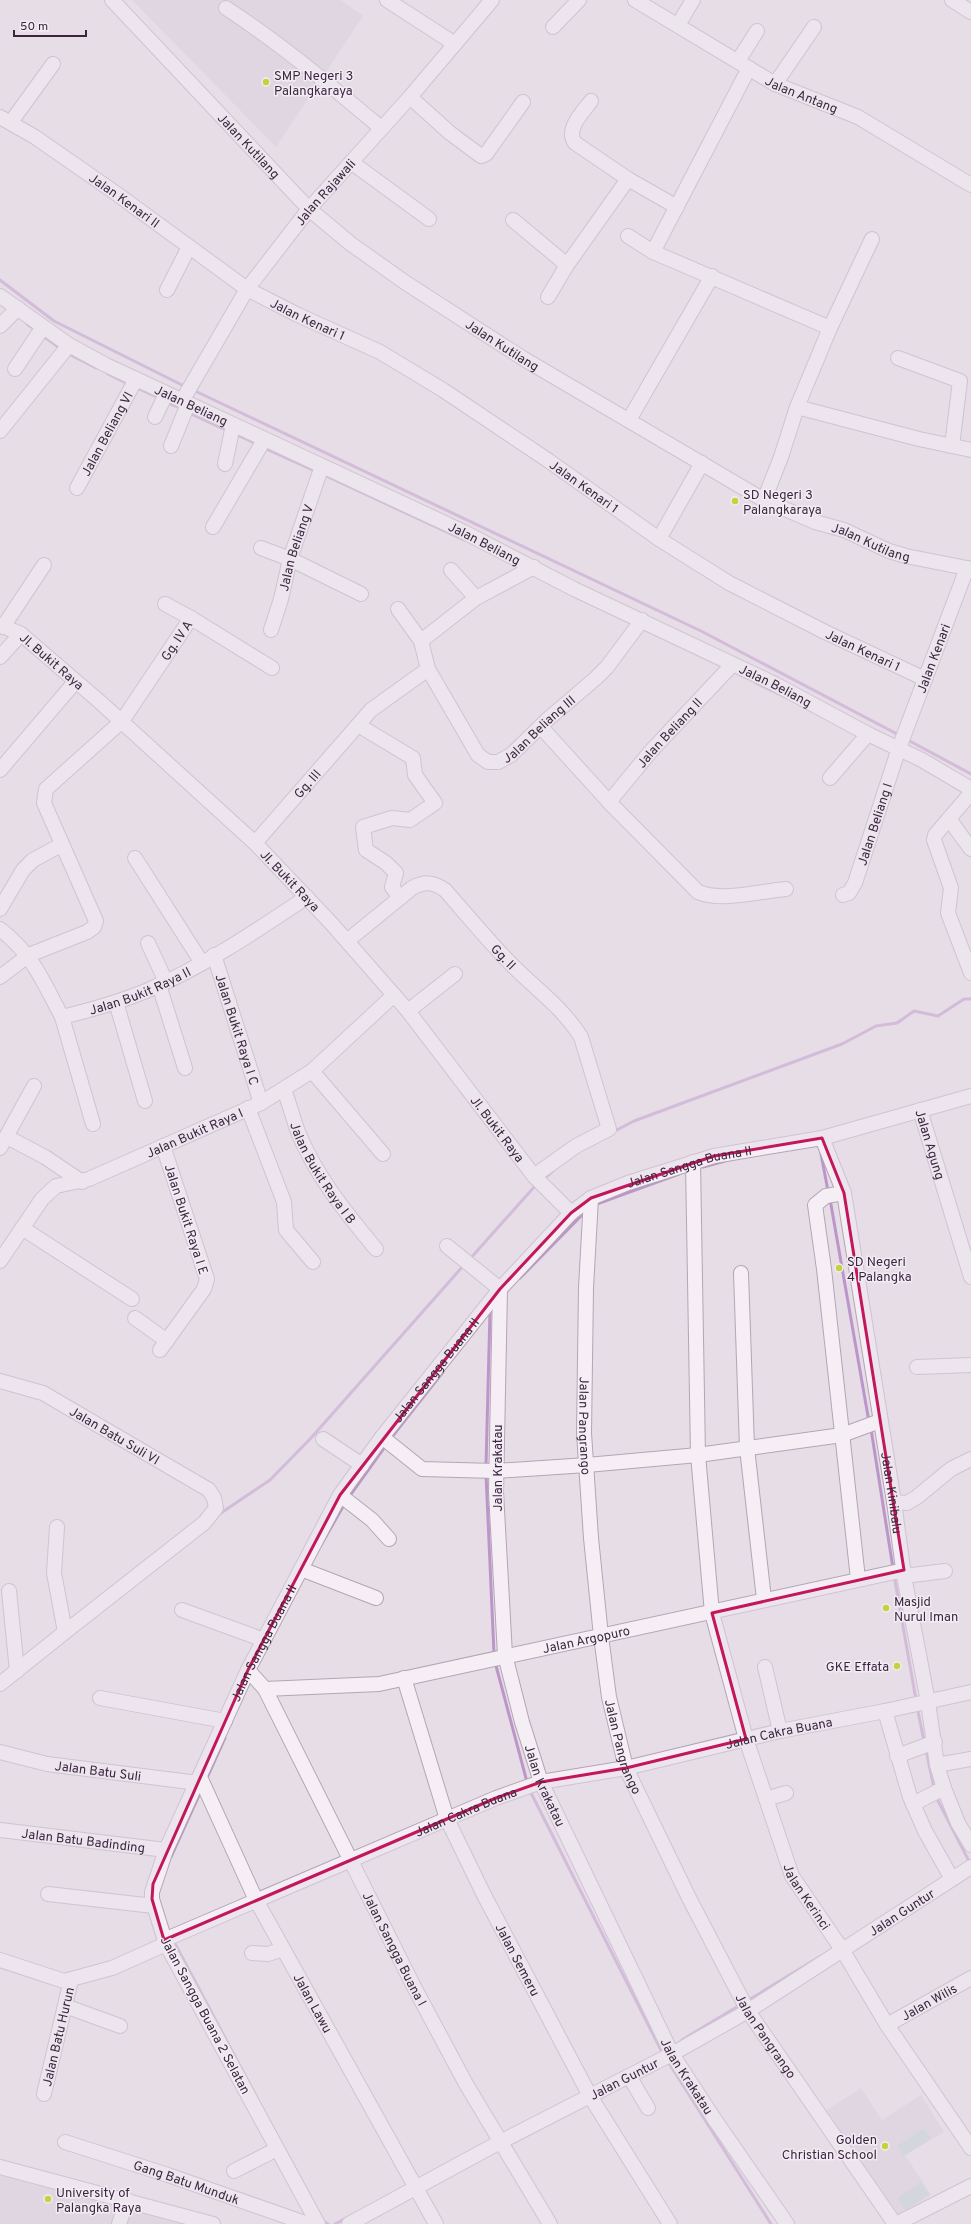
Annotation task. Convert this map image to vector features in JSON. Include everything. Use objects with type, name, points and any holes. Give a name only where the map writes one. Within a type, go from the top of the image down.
[{"type":"street","name":"Jalan Kutilang","points":[[112,0],[309,208],[351,244],[406,283],[524,359],[764,500],[815,522],[844,530],[889,551],[969,569]]},
{"type":"street","points":[[387,0],[455,44]]},
{"type":"street","name":"Jalan Rajawali","points":[[171,446],[185,403],[247,289],[309,208],[410,97],[492,0]]},
{"type":"street","points":[[553,27],[579,0]]},
{"type":"street","name":"Jalan Antang","points":[[635,0],[776,84],[858,117],[971,185]]},
{"type":"street","points":[[678,25],[694,0]]},
{"type":"street","points":[[952,0],[971,12]]},
{"type":"street","points":[[226,8],[303,62],[381,128]]},
{"type":"street","points":[[776,84],[814,27]]},
{"type":"street","points":[[653,252],[677,207],[744,65],[757,31]]},
{"type":"street","points":[[6,119],[53,64]]},
{"type":"street","points":[[410,97],[450,133],[481,156],[486,154],[523,102]]},
{"type":"street","points":[[591,101],[574,126],[572,132],[575,143],[628,178],[677,207]]},
{"type":"street","name":"Jalan Kenari II","points":[[6,119],[117,194],[247,289]]},
{"type":"street","points":[[351,162],[429,219]]},
{"type":"street","points":[[548,297],[567,265],[628,178]]},
{"type":"street","points":[[513,220],[567,265]]},
{"type":"street","points":[[628,236],[653,252],[712,276],[830,328]]},
{"type":"street","points":[[764,500],[781,457],[797,407],[830,328],[872,239]]},
{"type":"street","points":[[167,290],[190,247]]},
{"type":"street","points":[[629,420],[712,276]]},
{"type":"street","name":"Jalan Kenari 1","points":[[247,289],[298,316],[380,352],[443,390],[549,461],[658,539],[729,583],[825,632],[925,679]]},
{"type":"street","name":"Jalan Beliang","points":[[0,296],[68,345],[185,403],[464,532],[574,589],[775,684],[868,734],[899,748],[971,789]]},
{"type":"street","points":[[0,326],[18,308]]},
{"type":"street","points":[[15,369],[43,327]]},
{"type":"street","points":[[0,431],[68,345]]},
{"type":"street","points":[[898,358],[965,382],[952,446]]},
{"type":"street","name":"Jalan Beliang VI","points":[[77,488],[136,379]]},
{"type":"street","points":[[155,417],[166,394]]},
{"type":"street","points":[[797,407],[971,450]]},
{"type":"street","points":[[225,464],[233,425]]},
{"type":"street","points":[[212,527],[264,440]]},
{"type":"street","points":[[658,539],[702,463]]},
{"type":"street","name":"Jalan Beliang V","points":[[271,630],[281,600],[290,559],[322,466]]},
{"type":"street","points":[[261,548],[290,559],[361,594]]},
{"type":"street","points":[[2,626],[44,565]]},
{"type":"street","points":[[421,641],[476,598],[534,567]]},
{"type":"street","name":"Jalan Kenari","points":[[899,748],[969,569]]},
{"type":"street","points":[[451,570],[476,598]]},
{"type":"street","points":[[165,604],[191,618]]},
{"type":"street","points":[[398,609],[421,641],[428,669]]},
{"type":"street","name":"Gg. IV A","points":[[29,955],[87,932],[94,927],[96,922],[61,845],[44,803],[46,789],[122,721],[191,618],[272,668]]},
{"type":"street","name":"Jalan Beliang III","points":[[428,669],[478,755],[488,762],[498,762],[511,755],[607,667],[642,620]]},
{"type":"street","name":"Jl. Bukit Raya","points":[[2,626],[21,634],[122,721],[255,843],[348,941],[394,995],[536,1178],[571,1214]]},
{"type":"street","points":[[0,657],[21,634]]},
{"type":"street","name":"Jalan Beliang II","points":[[609,802],[651,751],[732,665]]},
{"type":"street","name":"Gg. III","points":[[255,843],[371,710],[428,669]]},
{"type":"street","points":[[0,770],[75,682]]},
{"type":"street","points":[[358,724],[413,758],[415,775],[435,803],[410,820],[392,818],[363,827],[366,850],[383,860],[396,873],[392,887],[400,898]]},
{"type":"street","points":[[541,727],[609,802],[698,892],[711,895],[729,896],[786,889]]},
{"type":"street","points":[[830,778],[868,734]]},
{"type":"street","name":"Jalan Beliang I","points":[[843,895],[850,891],[857,876],[899,748]]},
{"type":"street","points":[[971,793],[935,835],[934,840],[950,888],[948,913],[971,973]]},
{"type":"street","points":[[949,819],[971,849]]},
{"type":"street","points":[[0,909],[23,870],[33,860],[61,845]]},
{"type":"street","points":[[135,858],[202,962]]},
{"type":"street","name":"Gg. II","points":[[348,941],[412,888],[424,883],[430,883],[440,887],[512,966],[558,1007],[581,1037],[609,1129],[576,1146],[536,1178]]},
{"type":"street","name":"Jalan Bukit Raya II","points":[[62,1017],[116,1002],[163,983],[214,955],[307,897]]},
{"type":"street","points":[[0,929],[16,941],[29,955],[62,1017],[93,1124]]},
{"type":"street","points":[[148,943],[163,983],[185,1068]]},
{"type":"street","points":[[0,977],[29,955]]},
{"type":"street","name":"Jalan Bukit Raya I C","points":[[214,955],[262,1103]]},
{"type":"street","points":[[408,1012],[455,974]]},
{"type":"street","name":"Jalan Bukit Raya I","points":[[0,1261],[42,1199],[56,1186],[82,1182],[262,1103],[312,1071],[394,995]]},
{"type":"street","points":[[116,1002],[145,1101]]},
{"type":"street","points":[[312,1071],[383,1154]]},
{"type":"street","points":[[34,1086],[3,1143],[45,1157],[82,1182]]},
{"type":"street","name":"Jalan Bukit Raya I B","points":[[284,1089],[299,1133],[312,1159],[339,1204],[376,1249]]},
{"type":"street","points":[[920,1110],[971,1096]]},
{"type":"street","points":[[248,1108],[284,1202],[286,1230],[313,1262]]},
{"type":"street","name":"Jalan Agung","points":[[822,1138],[920,1110],[971,1277]]},
{"type":"street","name":"Jalan Sangga Buana II","points":[[199,1780],[248,1670],[340,1495],[382,1438],[500,1289],[571,1214],[591,1198],[628,1183],[693,1162],[714,1156],[822,1138]]},
{"type":"street","name":"Jalan Kinibalu","points":[[822,1138],[844,1193],[904,1573],[935,1742],[937,1765],[944,1788],[958,1823],[971,1845]]},
{"type":"street","name":"Jalan Bukit Raya I E","points":[[135,1318],[164,1346],[204,1289],[207,1279],[163,1146]]},
{"type":"street","points":[[693,1162],[698,1455],[712,1612]]},
{"type":"street","points":[[844,1193],[826,1196],[815,1205],[824,1269],[858,1579]]},
{"type":"street","name":"Jalan Pangrango","points":[[591,1198],[586,1288],[584,1433],[601,1636],[609,1697],[626,1768],[689,1898],[748,2011],[896,2224]]},
{"type":"street","points":[[22,1228],[132,1299]]},
{"type":"street","points":[[447,1246],[500,1289]]},
{"type":"street","points":[[741,1273],[747,1448],[764,1599]]},
{"type":"street","name":"Jalan Krakatau","points":[[500,1289],[495,1470],[505,1655],[522,1722],[541,1782],[672,2054],[715,2120],[787,2224]]},
{"type":"street","points":[[917,1367],[971,1365]]},
{"type":"street","name":"Jalan Batu Suli VI","points":[[0,1381],[42,1393],[113,1436],[209,1490],[214,1498],[216,1508],[204,1523],[65,1632]]},
{"type":"street","points":[[382,1438],[422,1469],[495,1470],[587,1465],[698,1455],[842,1435],[880,1422]]},
{"type":"street","points":[[323,1439],[362,1465]]},
{"type":"street","points":[[894,1502],[907,1503],[917,1497],[951,1469],[971,1459]]},
{"type":"street","points":[[340,1495],[372,1520],[389,1539]]},
{"type":"street","points":[[0,1684],[65,1632],[54,1573],[57,1527]]},
{"type":"street","points":[[301,1570],[376,1598]]},
{"type":"street","name":"Jalan Argopuro","points":[[265,1689],[379,1684],[505,1655],[601,1636],[858,1579],[904,1573],[945,1571]]},
{"type":"street","points":[[9,1591],[17,1671]]},
{"type":"street","points":[[182,1610],[264,1640]]},
{"type":"street","name":"Jalan Kerinci","points":[[712,1612],[746,1739],[792,1876],[843,1951],[887,2025],[971,2148]]},
{"type":"street","points":[[765,1667],[780,1731]]},
{"type":"street","name":"Jalan Sangga Buana I","points":[[248,1670],[265,1689],[426,2010],[500,2142],[550,2224]]},
{"type":"street","name":"Jalan Semeru","points":[[404,1678],[447,1819],[484,1895],[590,2096],[670,2224]]},
{"type":"street","name":"Jalan Cakra Buana","points":[[165,1942],[256,1900],[447,1819],[541,1782],[626,1768],[780,1731],[885,1711],[971,1692]]},
{"type":"street","points":[[100,1698],[225,1721]]},
{"type":"street","points":[[885,1711],[897,1756],[913,1804],[925,1831],[952,1879]]},
{"type":"street","points":[[897,1756],[935,1742]]},
{"type":"street","name":"Jalan Batu Suli","points":[[0,1752],[47,1764],[199,1780]]},
{"type":"street","points":[[937,1765],[971,1759]]},
{"type":"street","name":"Jalan Sangga Buana 2 Selatan","points":[[199,1780],[166,1850],[153,1884],[152,1899],[165,1942],[318,2224]]},
{"type":"street","name":"Jalan Lawu","points":[[199,1780],[256,1900],[436,2224]]},
{"type":"street","points":[[913,1804],[944,1788]]},
{"type":"street","points":[[766,1800],[786,1793]]},
{"type":"street","name":"Jalan Batu Badinding","points":[[0,1830],[166,1850]]},
{"type":"street","name":"Jalan Guntur","points":[[349,2224],[500,2142],[672,2054],[748,2011],[971,1867]]},
{"type":"street","points":[[48,1894],[154,1906]]},
{"type":"street","name":"Jalan Batu Hurun","points":[[0,1960],[60,1980],[71,1980],[112,1968],[165,1942]]},
{"type":"street","points":[[252,1953],[268,1954],[283,1949]]},
{"type":"street","name":"Jalan Wilis","points":[[887,2025],[971,1978]]},
{"type":"street","name":"Jalan Batu Hurun","points":[[44,2094],[71,1980]]},
{"type":"street","points":[[65,2006],[120,2026]]},
{"type":"street","points":[[629,2076],[648,2108]]},
{"type":"street","name":"Gang Batu Munduk","points":[[65,2142],[168,2175],[308,2224]]},
{"type":"street","points":[[234,2171],[277,2149]]},
{"type":"street","points":[[0,2167],[213,2224]]},
{"type":"street","points":[[896,2224],[971,2186]]},
{"type":"street","points":[[119,2224],[127,2200]]},
{"type":"highlighted area","points":[[822,1138],[844,1193],[904,1570],[712,1613],[746,1739],[626,1768],[541,1782],[496,1798],[164,1940],[152,1899],[153,1884],[248,1670],[340,1495],[500,1289],[571,1213],[591,1198],[714,1156]]},
{"type":"shaded area","name":"SMP Negeri 3 Palangkaraya","points":[[132,0],[341,0],[363,16],[276,147]]},
{"type":"shaded area","name":"Golden Christian School","points":[[861,2088],[882,2120],[921,2095],[944,2132],[905,2155],[931,2195],[898,2216],[896,2216],[879,2193],[827,2110]]},
{"type":"shaded area","points":[[924,2128],[931,2139],[904,2156],[897,2146]]},
{"type":"shaded area","name":"University of Palangka Raya","points":[[0,2174],[192,2224],[0,2224]]},
{"type":"shaded area","points":[[921,2182],[929,2195],[905,2210],[897,2198]]},
{"type":"waterway","points":[[0,280],[54,321],[186,387]]},
{"type":"waterway","points":[[27,324],[37,331]]},
{"type":"waterway","points":[[43,336],[61,349]]},
{"type":"waterway","points":[[67,353],[96,368]]},
{"type":"waterway","points":[[108,374],[128,384]]},
{"type":"waterway","points":[[135,387],[159,398]]},
{"type":"waterway","points":[[193,390],[701,631],[899,735]]},
{"type":"waterway","points":[[166,402],[183,409]]},
{"type":"waterway","points":[[189,413],[228,431]]},
{"type":"waterway","points":[[235,434],[257,444]]},
{"type":"waterway","points":[[264,448],[317,472]]},
{"type":"waterway","points":[[324,475],[464,540]]},
{"type":"waterway","points":[[756,683],[785,697]]},
{"type":"waterway","points":[[906,739],[971,774]]},
{"type":"waterway","points":[[613,1132],[634,1121],[842,1044],[876,1026],[897,1023],[914,1011],[938,1016],[964,999],[971,999]]},
{"type":"waterway","points":[[821,1154],[828,1191]]},
{"type":"waterway","points":[[703,1167],[725,1161]]},
{"type":"waterway","points":[[542,1180],[553,1171]]},
{"type":"waterway","points":[[594,1205],[679,1174]]},
{"type":"waterway","points":[[469,1260],[536,1185]]},
{"type":"waterway","points":[[830,1199],[869,1422]]},
{"type":"waterway","points":[[520,1278],[585,1212]]},
{"type":"waterway","points":[[218,1515],[270,1480],[311,1438],[464,1265]]},
{"type":"waterway","points":[[486,1466],[490,1311]]},
{"type":"waterway","points":[[391,1438],[443,1372]]},
{"type":"waterway","points":[[871,1429],[893,1568]]},
{"type":"waterway","points":[[349,1497],[387,1444]]},
{"type":"waterway","points":[[486,1474],[494,1654]]},
{"type":"waterway","points":[[321,1545],[345,1503]]},
{"type":"waterway","points":[[894,1575],[916,1700]]},
{"type":"waterway","points":[[495,1662],[527,1782]]},
{"type":"waterway","points":[[917,1707],[924,1741]]},
{"type":"waterway","points":[[206,1780],[225,1738]]},
{"type":"waterway","points":[[926,1750],[934,1788]]},
{"type":"waterway","points":[[171,1857],[201,1791]]},
{"type":"waterway","points":[[530,1791],[663,2054]]},
{"type":"waterway","points":[[936,1797],[970,1863]]},
{"type":"waterway","points":[[173,1940],[257,2098]]},
{"type":"waterway","points":[[747,2001],[821,1956]]},
{"type":"waterway","points":[[682,2040],[740,2005]]},
{"type":"waterway","points":[[667,2060],[771,2224]]},
{"type":"waterway","points":[[335,2224],[348,2217]]},
{"type":"waterway","points":[[323,2221],[328,2224]]},
{"type":"place","name":"SMP Negeri 3 Palangkaraya","points":[[266,82]]},
{"type":"place","name":"SD Negeri 3 Palangkaraya","points":[[735,501]]},
{"type":"place","name":"SD Negeri 4 Palangka","points":[[839,1268]]},
{"type":"place","name":"Masjid Nurul Iman","points":[[886,1608]]},
{"type":"place","name":"GKE Effata","points":[[897,1666]]},
{"type":"place","name":"Golden Christian School","points":[[885,2146]]},
{"type":"place","name":"University of Palangka Raya","points":[[48,2199]]}]
